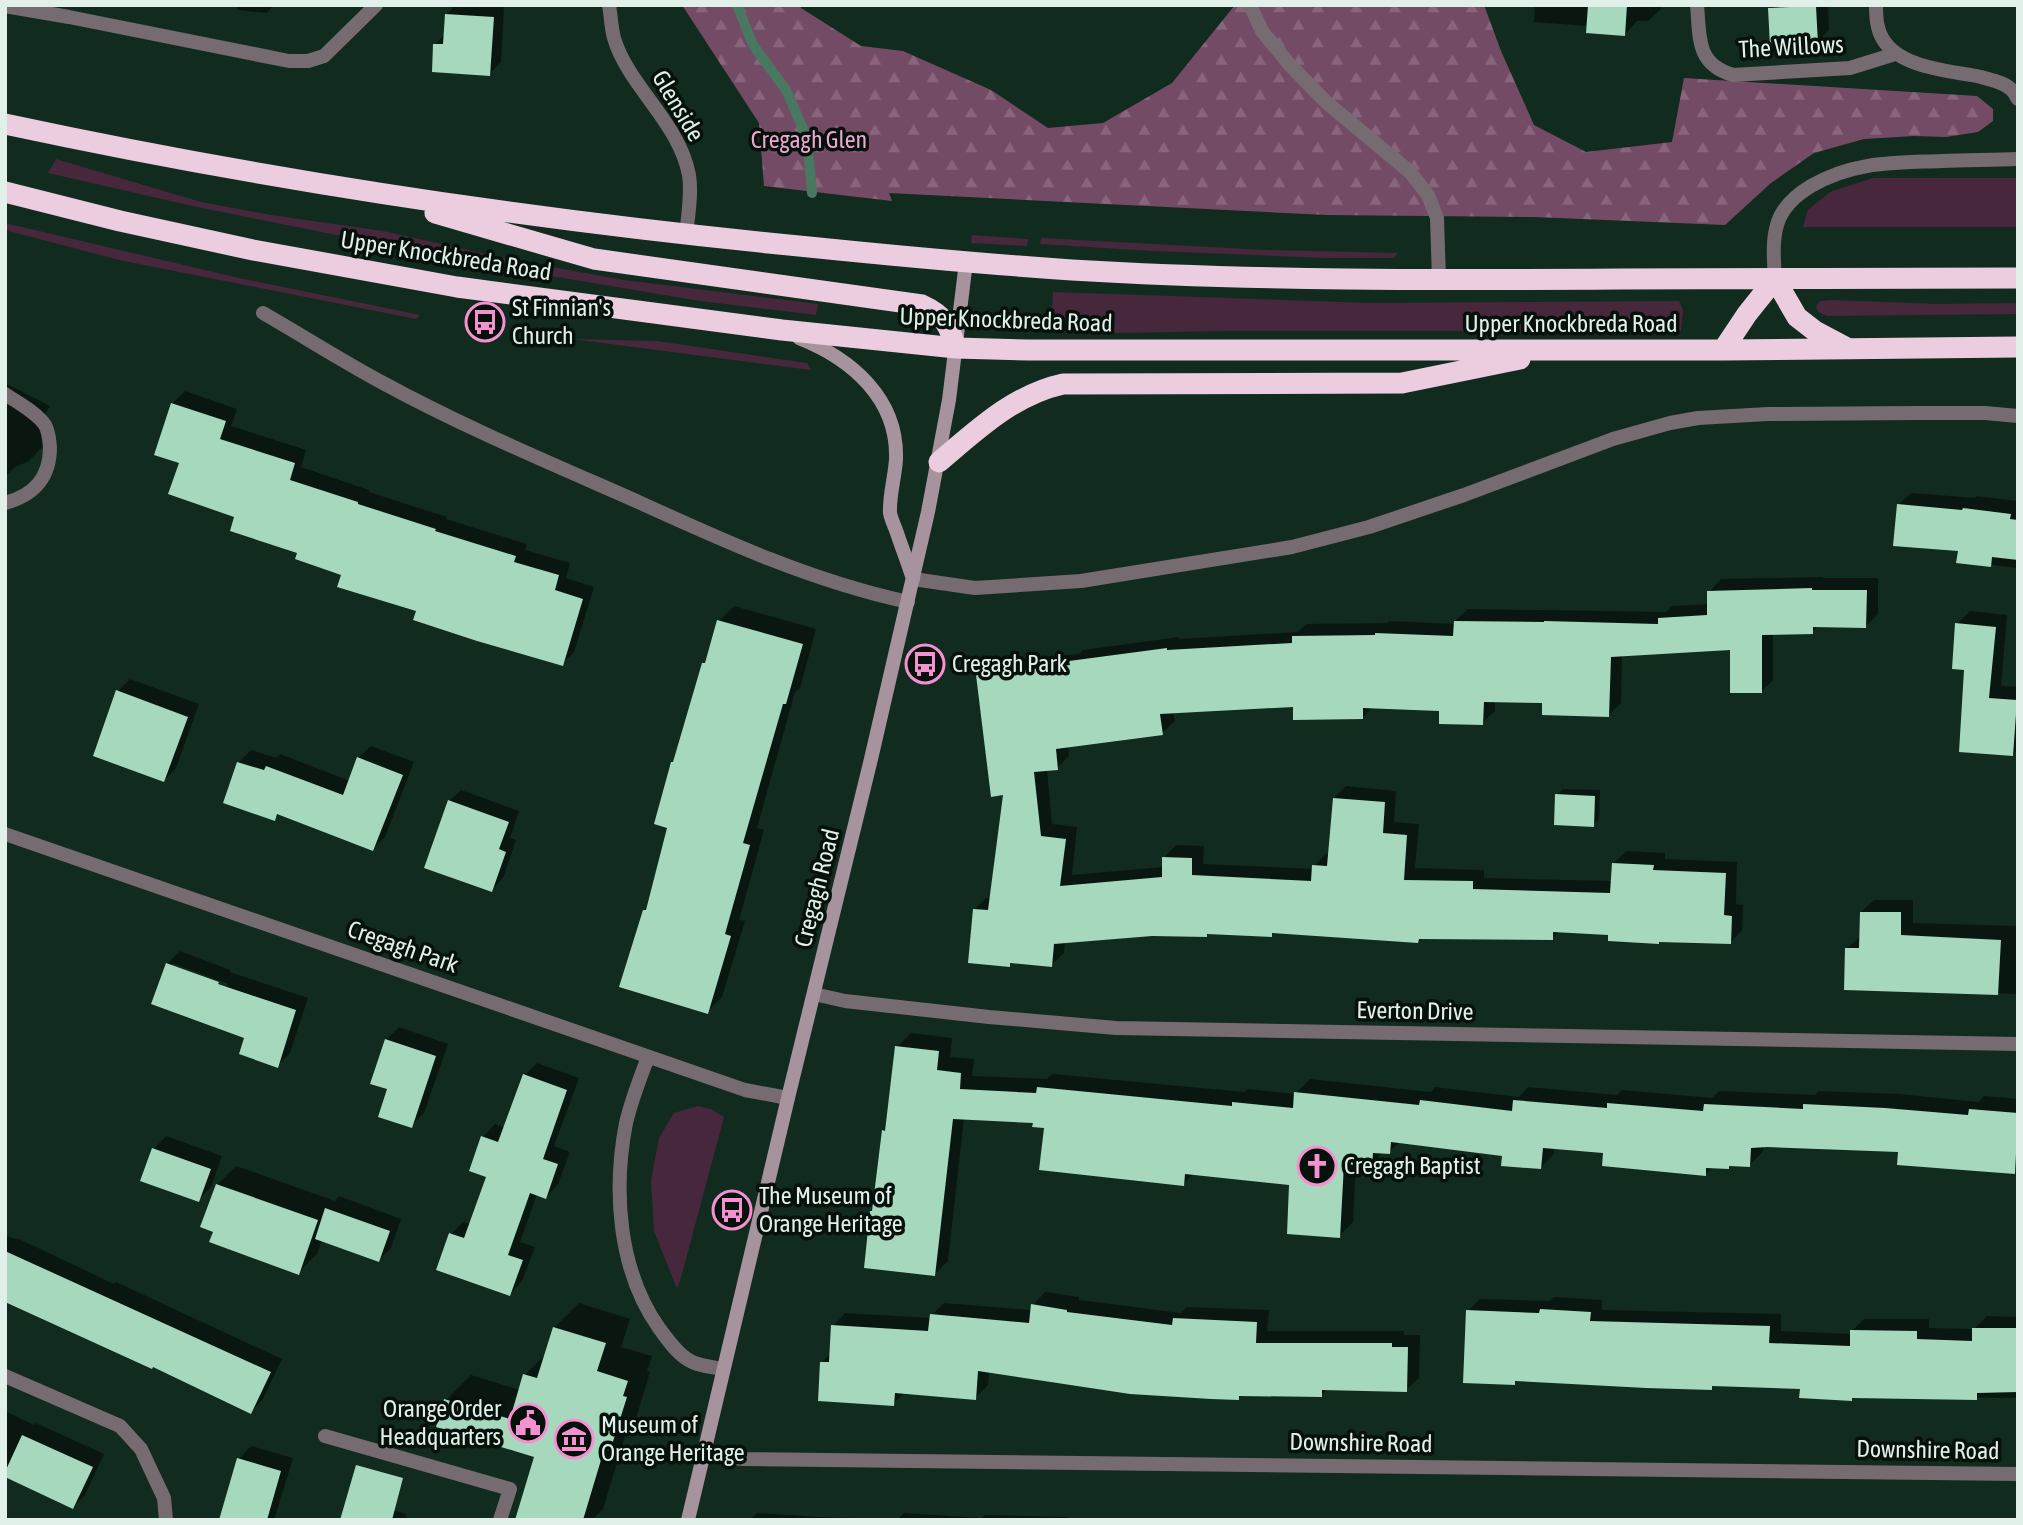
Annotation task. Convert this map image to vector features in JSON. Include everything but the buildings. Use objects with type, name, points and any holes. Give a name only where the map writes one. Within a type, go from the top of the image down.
[{"type":"highway","name":"Upper Knockbreda Road","points":[[5,124],[369,193],[557,220],[966,262],[1072,270],[1236,277],[1439,280],[2018,278]]},
{"type":"highway","name":"Upper Knockbreda Road","points":[[5,191],[120,221],[294,258],[457,287],[782,330],[956,348],[1563,351],[2018,347]]},
{"type":"highway","points":[[369,193],[594,259],[922,304],[937,312],[950,327],[956,348]]},
{"type":"highway","points":[[1723,350],[1775,279],[1797,317],[1815,331],[1849,349]]},
{"type":"highway","points":[[939,462],[988,420],[1019,400],[1044,388],[1063,384],[1402,383],[1563,351]]},
{"type":"street","points":[[5,6],[289,61],[308,61],[324,56],[376,5]]},
{"type":"street","name":"Glenside","points":[[609,5],[614,38],[627,66],[661,114],[685,159],[690,200],[686,235]]},
{"type":"street","points":[[1250,5],[1262,31],[1289,64],[1326,102],[1410,172],[1428,195],[1437,218],[1439,280]]},
{"type":"street","name":"The Willows","points":[[1697,5],[1703,53],[1710,64],[1732,75],[1850,68],[1895,54]]},
{"type":"street","points":[[1876,5],[1878,28],[1883,41],[1895,54],[1911,62],[1997,81],[2012,90],[2018,99]]},
{"type":"street","points":[[1775,279],[1773,243],[1777,223],[1794,197],[1826,177],[1843,170],[1876,163],[2018,159]]},
{"type":"street","name":"Cregagh Road","points":[[688,1520],[908,602],[939,462],[966,262]]},
{"type":"street","points":[[263,313],[396,389],[482,432],[684,523],[809,575],[868,594],[908,602]]},
{"type":"street","points":[[782,330],[839,358],[859,374],[889,415],[894,429],[895,450],[890,514],[913,579],[975,588],[1032,585],[1131,574],[1292,547],[1369,527],[1464,495],[1613,439],[1698,418],[1768,414],[1915,413],[2018,416]]},
{"type":"street","points":[[5,394],[27,408],[44,424],[49,435],[50,458],[41,483],[31,492],[5,503]]},
{"type":"street","name":"Cregagh Park","points":[[5,834],[745,1090],[788,1098]]},
{"type":"street","name":"Everton Drive","points":[[814,994],[845,1001],[976,1016],[1116,1028],[2018,1044]]},
{"type":"street","points":[[648,1057],[626,1121],[620,1170],[622,1224],[635,1283],[646,1310],[668,1340],[686,1358],[694,1363],[723,1369]]},
{"type":"street","points":[[5,1376],[120,1426],[141,1449],[164,1498],[166,1520]]},
{"type":"street","points":[[326,1436],[510,1489],[500,1520]]},
{"type":"street","name":"Downshire Road","points":[[704,1455],[743,1459],[2018,1474]]},
{"type":"shaded area","points":[[56,159],[201,202],[383,231],[513,260],[624,280],[818,304],[816,315],[700,301],[497,267],[197,207],[48,173]]},
{"type":"shaded area","points":[[1873,178],[2018,178],[2018,227],[1803,227],[1808,210],[1830,192]]},
{"type":"shaded area","points":[[5,223],[239,278],[420,315],[416,319],[119,260],[5,230]]},
{"type":"shaded area","points":[[972,235],[1028,239],[1027,246],[971,243]]},
{"type":"shaded area","points":[[1041,238],[1266,250],[1398,253],[1393,258],[1326,258],[1152,251],[1040,244]]},
{"type":"shaded area","points":[[1053,292],[1370,303],[1679,301],[1683,310],[1681,331],[1051,332]]},
{"type":"shaded area","points":[[1820,301],[1936,304],[2018,303],[2018,314],[1827,316],[1818,312],[1816,306]]},
{"type":"shaded area","points":[[572,339],[657,341],[807,363],[811,370]]},
{"type":"shaded area","points":[[698,1106],[711,1109],[724,1117],[677,1289],[654,1231],[651,1181],[659,1138],[674,1113]]},
{"type":"green space","points":[[682,5],[799,5],[861,46],[903,51],[991,90],[1048,128],[1103,123],[1172,83],[1235,5],[1484,5],[1534,125],[1586,152],[1672,142],[1684,78],[1977,96],[1993,109],[1993,121],[1978,132],[1946,137],[1864,139],[1814,153],[1771,183],[1725,225],[1534,217],[1327,215],[889,193],[892,201],[764,186],[759,123]]},
{"type":"waterway","name":"Cregagh Glen","points":[[737,5],[753,45],[786,90],[807,138],[812,193]]},
{"type":"place","name":"St Finnian's Church","points":[[485,322]]},
{"type":"place","name":"Cregagh Park","points":[[925,664]]},
{"type":"place","name":"Cregagh Baptist","points":[[1317,1166]]},
{"type":"place","name":"The Museum of Orange Heritage","points":[[732,1210]]},
{"type":"place","name":"Orange Order Headquarters","points":[[528,1423]]},
{"type":"place","name":"Museum of Orange Heritage","points":[[574,1439]]}]
